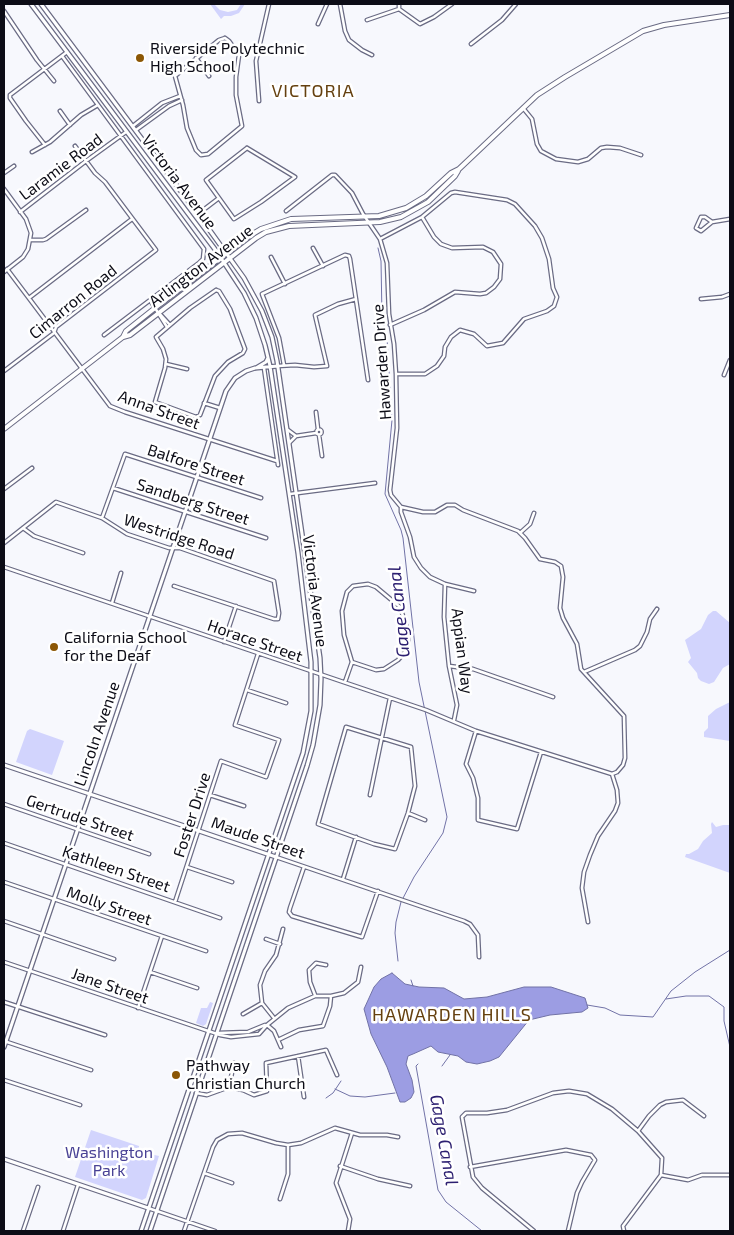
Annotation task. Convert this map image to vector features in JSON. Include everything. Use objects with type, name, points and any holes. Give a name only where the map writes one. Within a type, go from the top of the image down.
[{"type":"main road","name":"Victoria Avenue","points":[[31,4],[224,262],[251,306],[261,331],[270,366],[290,494],[312,672],[308,734],[141,1231]]},
{"type":"main road","name":"Victoria Avenue","points":[[41,4],[230,258],[253,293],[262,311],[272,337],[278,366],[315,619],[321,675],[320,705],[313,745],[150,1231]]},
{"type":"main road","name":"Arlington Avenue","points":[[123,337],[126,331],[253,233],[282,221],[365,217],[389,214],[406,208],[426,196],[459,169],[523,108],[552,84],[643,31],[664,25],[730,15]]},
{"type":"main road","name":"Arlington Avenue","points":[[4,429],[256,238],[278,228],[299,225],[370,223],[395,219],[419,208],[455,176],[459,169]]},
{"type":"main road","points":[[255,368],[266,362],[268,357]]},
{"type":"main road","name":"Lincoln Avenue","points":[[4,1047],[226,391],[242,373],[255,368],[278,366]]},
{"type":"main road","name":"Maude Street","points":[[4,765],[276,857]]},
{"type":"main road","points":[[4,1160],[148,1208]]},
{"type":"street","points":[[259,101],[256,61],[269,4]]},
{"type":"street","points":[[318,24],[326,4]]},
{"type":"street","points":[[340,4],[345,31],[349,40],[372,55]]},
{"type":"street","points":[[399,10],[400,4]]},
{"type":"street","points":[[399,10],[420,24],[452,4]]},
{"type":"street","points":[[471,44],[502,20],[516,4]]},
{"type":"street","points":[[367,20],[399,10]]},
{"type":"street","points":[[4,11],[54,81]]},
{"type":"street","points":[[225,38],[229,41],[239,55],[236,95],[242,126],[208,154],[201,155],[196,150],[187,128],[180,96],[175,76],[196,58],[225,38]]},
{"type":"street","points":[[45,145],[10,98],[12,93],[67,52]]},
{"type":"street","points":[[62,56],[204,249],[203,259],[199,263],[104,335]]},
{"type":"street","points":[[196,58],[210,76]]},
{"type":"street","points":[[133,126],[162,103],[180,96]]},
{"type":"street","points":[[136,130],[169,106],[182,100]]},
{"type":"street","points":[[32,152],[45,145],[81,115],[98,105]]},
{"type":"street","points":[[523,108],[532,119],[536,144],[541,151],[556,159],[578,162],[588,159],[601,148],[620,148],[641,155]]},
{"type":"street","points":[[60,111],[70,125]]},
{"type":"street","name":"Laramie Road","points":[[31,240],[29,224],[20,212],[126,132]]},
{"type":"street","points":[[29,298],[132,219],[75,146]]},
{"type":"street","points":[[246,148],[295,177],[234,219],[219,198],[206,182],[207,178],[246,148]]},
{"type":"street","points":[[4,173],[14,166]]},
{"type":"street","name":"Hawarden Drive","points":[[286,211],[334,174],[351,192],[380,239],[387,263],[390,325],[394,344],[396,374],[397,428],[390,490],[393,499],[402,507]]},
{"type":"street","points":[[4,189],[20,212]]},
{"type":"street","points":[[380,239],[422,217],[451,193],[456,192],[507,200],[515,204],[535,226],[542,238],[549,259],[557,297],[554,306],[547,311],[524,319],[503,343],[487,346],[474,334],[460,330],[451,337],[438,366],[425,374],[396,374]]},
{"type":"street","points":[[198,214],[219,198]]},
{"type":"street","points":[[5,271],[23,256],[31,240],[46,239],[86,210]]},
{"type":"street","points":[[390,325],[424,310],[455,292],[486,293],[494,287],[502,273],[501,264],[493,252],[483,247],[452,248],[441,244],[434,237],[422,217]]},
{"type":"street","points":[[712,222],[706,217],[701,217],[696,228],[701,231],[705,230],[712,222],[730,219]]},
{"type":"street","name":"Cimarron Road","points":[[4,371],[54,333],[56,327],[156,250],[132,219]]},
{"type":"street","points":[[313,248],[323,266]]},
{"type":"street","points":[[284,365],[279,338],[262,294],[345,255],[350,259],[368,380]]},
{"type":"street","points":[[270,257],[285,284]]},
{"type":"street","name":"Anna Street","points":[[5,271],[29,298],[110,406],[278,463],[264,367]]},
{"type":"street","points":[[216,290],[219,291],[236,322],[245,351],[228,362],[215,376],[200,415],[196,417],[156,404],[155,400],[166,364],[165,353],[156,337],[216,290]]},
{"type":"street","points":[[701,299],[722,297],[730,294]]},
{"type":"street","name":"Lincoln Avenue","points":[[278,366],[327,366],[315,315],[346,301],[356,299]]},
{"type":"street","points":[[150,300],[169,326]]},
{"type":"street","points":[[724,375],[730,360]]},
{"type":"street","points":[[166,364],[187,369]]},
{"type":"street","points":[[204,403],[220,408]]},
{"type":"street","points":[[290,442],[296,436],[322,432],[318,429],[316,412]]},
{"type":"street","points":[[288,430],[296,436]]},
{"type":"street","points":[[318,434],[322,456]]},
{"type":"street","name":"Balfore Street","points":[[113,488],[125,454],[261,498]]},
{"type":"street","points":[[4,489],[32,468]]},
{"type":"street","points":[[290,494],[375,483]]},
{"type":"street","points":[[102,518],[113,488]]},
{"type":"street","name":"Sandberg Street","points":[[113,488],[266,538]]},
{"type":"street","name":"Westridge Road","points":[[4,543],[56,502],[102,518],[126,534],[174,548],[180,548],[274,581],[279,613],[278,619],[236,606]]},
{"type":"street","points":[[402,507],[429,513],[447,505],[455,505],[520,533],[540,559],[555,562],[561,566],[563,574],[560,608],[563,618],[577,644],[580,664],[584,672],[624,716],[625,758],[623,765],[617,772],[612,774],[615,778],[618,798],[615,811],[598,836],[584,872],[583,904],[588,922]]},
{"type":"street","name":"Appian Way","points":[[402,507],[401,512],[410,537],[414,557],[421,568],[430,577],[445,584],[474,591]]},
{"type":"street","points":[[520,533],[532,521],[534,513]]},
{"type":"street","points":[[23,528],[34,536],[83,553]]},
{"type":"street","name":"Horace Street","points":[[4,567],[345,682],[454,720],[476,730],[612,774]]},
{"type":"street","points":[[112,603],[121,573]]},
{"type":"street","points":[[345,682],[352,662],[344,635],[342,611],[347,592],[353,586],[368,584],[376,587],[400,607],[407,628],[408,641],[405,652],[398,660],[384,669],[376,670],[352,662]]},
{"type":"street","name":"Appian Way","points":[[445,584],[444,617],[449,666],[457,705],[454,720]]},
{"type":"street","points":[[174,586],[236,606],[224,642]]},
{"type":"street","points":[[584,672],[635,650],[640,646],[652,615],[657,609]]},
{"type":"street","name":"Foster Drive","points":[[175,902],[221,761],[266,777],[279,740],[235,725],[258,654]]},
{"type":"street","points":[[449,666],[473,670],[553,697]]},
{"type":"street","points":[[247,690],[286,704]]},
{"type":"street","points":[[370,795],[390,698]]},
{"type":"street","points":[[346,727],[383,738],[411,746],[415,786],[395,849],[374,844],[318,824],[346,727]]},
{"type":"street","points":[[476,730],[466,764],[473,778],[478,798],[478,820],[516,829],[541,751]]},
{"type":"street","points":[[615,778],[617,777],[617,772]]},
{"type":"street","points":[[210,795],[244,806]]},
{"type":"street","name":"Gertrude Street","points":[[4,804],[149,854]]},
{"type":"street","points":[[408,813],[425,820]]},
{"type":"street","points":[[342,880],[356,837]]},
{"type":"street","name":"Kathleen Street","points":[[4,843],[220,918]]},
{"type":"street","name":"Maude Street","points":[[276,857],[470,924],[478,935],[479,956]]},
{"type":"street","points":[[187,867],[232,882]]},
{"type":"street","points":[[304,867],[289,912],[292,916],[362,937],[378,891]]},
{"type":"street","name":"Molly Street","points":[[4,882],[206,951]]},
{"type":"street","points":[[4,922],[114,958]]},
{"type":"street","points":[[274,1018],[262,1003],[260,992],[262,978],[280,944],[284,929]]},
{"type":"street","points":[[138,1008],[162,936]]},
{"type":"street","points":[[266,939],[280,944]]},
{"type":"street","name":"Jane Street","points":[[4,962],[216,1034],[231,1037],[247,1037],[259,1034],[274,1018],[288,1008],[315,996]]},
{"type":"street","points":[[326,965],[316,964],[309,970],[310,982],[315,996],[331,996],[344,992],[354,986],[358,982],[361,967]]},
{"type":"street","points":[[150,972],[197,988]]},
{"type":"street","points":[[278,1040],[306,1028],[323,1026],[330,1006],[331,996]]},
{"type":"street","points":[[4,1002],[105,1035]]},
{"type":"street","points":[[244,1014],[262,1003]]},
{"type":"street","points":[[267,1025],[274,1031],[281,1047]]},
{"type":"street","points":[[5,1041],[91,1070]]},
{"type":"street","points":[[196,1092],[207,1095],[229,1087],[254,1095],[267,1091],[266,1064],[326,1050],[336,1075]]},
{"type":"street","points":[[298,1056],[304,1097]]},
{"type":"street","points":[[229,1087],[234,1063]]},
{"type":"street","points":[[4,1080],[80,1105]]},
{"type":"street","points":[[534,1231],[482,1188],[473,1177],[463,1114],[507,1110],[553,1093],[576,1091],[587,1094],[607,1105],[638,1131],[662,1158],[661,1175],[623,1226],[624,1231]]},
{"type":"street","points":[[638,1131],[649,1116],[666,1102],[683,1100],[704,1116]]},
{"type":"street","points":[[184,1231],[213,1147],[217,1140],[228,1134],[242,1133],[288,1145],[301,1142],[335,1128],[352,1133],[398,1137]]},
{"type":"street","points":[[348,1231],[350,1218],[336,1183],[352,1133]]},
{"type":"street","points":[[280,1198],[288,1174],[288,1145]]},
{"type":"street","points":[[470,1167],[566,1150],[591,1155],[595,1160],[577,1193],[568,1231]]},
{"type":"street","points":[[340,1166],[378,1179],[410,1186]]},
{"type":"street","points":[[204,1173],[232,1183]]},
{"type":"street","points":[[661,1175],[688,1180],[702,1175],[730,1175]]},
{"type":"street","points":[[63,1231],[78,1185]]},
{"type":"street","points":[[23,1231],[38,1187]]},
{"type":"street","points":[[148,1208],[215,1231]]},
{"type":"green space","points":[[210,4],[214,4],[220,10],[228,12],[237,10],[241,4],[245,4],[239,13],[224,16],[221,19]]},
{"type":"green space","points":[[716,611],[730,623],[730,664],[723,668],[714,682],[709,684],[698,678],[697,673],[688,662],[691,658],[685,640],[701,629],[708,615]]},
{"type":"green space","points":[[730,702],[730,741],[704,737],[704,732],[708,728],[708,716],[716,709]]},
{"type":"green space","points":[[30,729],[64,741],[52,775],[16,762],[27,731]]},
{"type":"green space","points":[[712,822],[716,827],[730,825],[730,873],[685,857],[686,854],[698,849],[703,841],[712,833]]},
{"type":"green space","points":[[210,1002],[213,1003],[206,1024],[203,1026],[196,1023],[201,1008],[207,1008]]},
{"type":"green space","name":"Washington Park","points":[[91,1130],[139,1146],[141,1152],[159,1156],[146,1198],[142,1200],[75,1177]]},
{"type":"water","points":[[392,973],[405,984],[419,987],[444,988],[464,999],[487,997],[524,987],[551,987],[585,998],[588,1008],[582,1012],[550,1015],[529,1020],[499,1057],[490,1061],[477,1064],[466,1062],[458,1056],[438,1052],[431,1046],[408,1056],[406,1064],[414,1092],[411,1098],[405,1102],[400,1102],[387,1067],[371,1034],[364,1009],[374,987],[381,979]]},
{"type":"waterway","name":"Gage Canal","points":[[378,248],[381,261],[382,317],[387,339],[392,420],[385,494],[403,538],[419,682],[447,817],[443,833],[414,877],[401,902],[395,933],[398,961]]},
{"type":"waterway","points":[[587,1005],[605,1008],[620,1015],[653,1017],[671,991],[695,972],[730,950]]},
{"type":"waterway","points":[[411,980],[413,986]]},
{"type":"waterway","points":[[666,999],[686,996],[709,996],[724,1007],[724,1021],[730,1047]]},
{"type":"waterway","points":[[442,1066],[450,1055]]},
{"type":"waterway","name":"Gage Canal","points":[[418,1064],[416,1066],[438,1190],[446,1202],[482,1231]]},
{"type":"waterway","points":[[326,1098],[333,1093],[341,1081]]},
{"type":"waterway","points":[[335,1089],[350,1096],[365,1097],[395,1093]]},
{"type":"place","name":"Riverside Polytechnic High School","points":[[140,58]]},
{"type":"place","name":"California School for the Deaf","points":[[54,647]]},
{"type":"place","name":"Pathway Christian Church","points":[[176,1075]]},
{"type":"district","name":"VICTORIA","points":[[313,91]]},
{"type":"district","name":"HAWARDEN HILLS","points":[[452,1015]]}]
